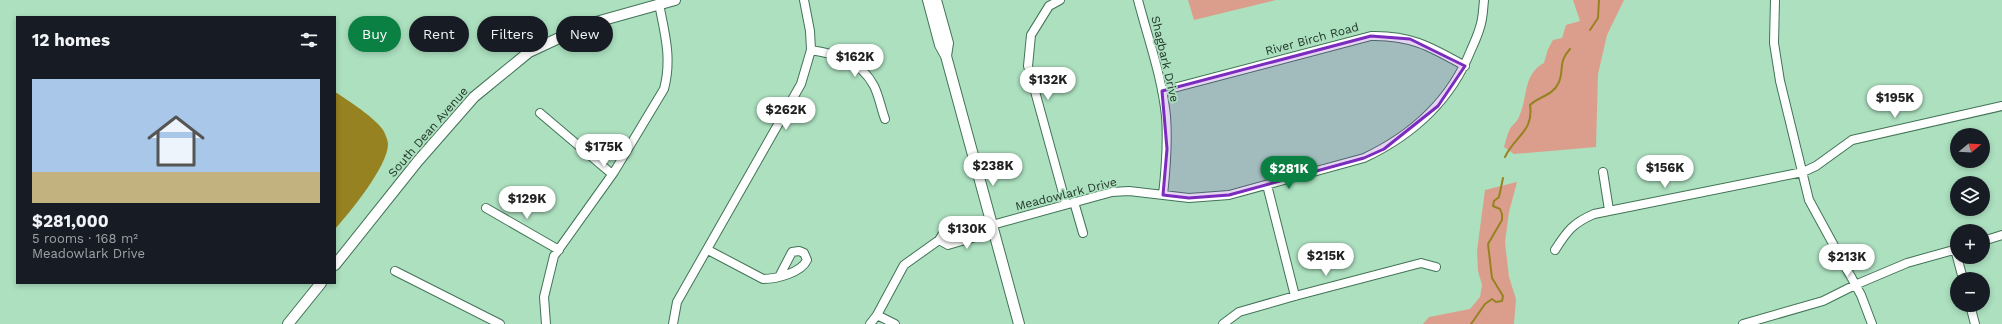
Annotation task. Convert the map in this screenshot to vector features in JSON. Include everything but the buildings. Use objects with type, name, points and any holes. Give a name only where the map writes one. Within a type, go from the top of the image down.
[{"type":"street","name":"South Dean Avenue","points":[[336,265],[418,161],[474,97],[529,52],[588,24],[675,0]]},
{"type":"street","points":[[673,324],[677,302],[708,250],[801,84],[811,50],[810,31],[804,0]]},
{"type":"street","points":[[928,0],[940,45],[946,56],[1019,324]]},
{"type":"street","points":[[936,0],[948,44],[946,56]]},
{"type":"street","points":[[1060,0],[1049,6],[1031,35],[1028,66],[1070,203],[1083,233]]},
{"type":"street","name":"Shagbark Drive","points":[[1138,0],[1162,91],[1166,115],[1167,149],[1163,195]]},
{"type":"street","name":"Meadowlark Drive","points":[[992,226],[1112,192],[1129,191],[1189,198],[1229,195],[1364,158],[1384,149],[1420,123],[1438,106],[1455,83],[1465,66],[1480,28],[1484,0]]},
{"type":"street","points":[[1775,0],[1774,43],[1780,81],[1809,200],[1866,305],[1872,324]]},
{"type":"street","points":[[546,324],[544,298],[554,256],[612,174],[664,88],[668,75],[669,57],[659,4]]},
{"type":"street","name":"River Birch Road","points":[[1162,91],[1371,36],[1392,35],[1410,39],[1433,48],[1465,66]]},
{"type":"street","points":[[811,50],[835,54],[847,59],[860,69],[874,86],[885,119]]},
{"type":"street","points":[[1555,250],[1565,233],[1578,221],[1608,210],[1803,172],[1816,166],[1852,140],[2002,106]]},
{"type":"street","points":[[540,113],[612,174]]},
{"type":"street","points":[[1603,172],[1608,210]]},
{"type":"street","points":[[1267,185],[1295,296]]},
{"type":"street","points":[[486,208],[559,250]]},
{"type":"street","points":[[870,324],[877,315],[904,265],[938,240],[944,232],[964,225],[992,226]]},
{"type":"street","points":[[938,240],[948,245],[979,236],[992,226]]},
{"type":"street","points":[[1990,239],[2002,236]]},
{"type":"street","points":[[708,250],[763,279],[772,279],[780,275]]},
{"type":"street","points":[[1743,324],[1766,321],[1823,301],[1855,285],[1908,263],[1950,251]]},
{"type":"street","points":[[1223,324],[1239,312],[1295,296],[1421,263],[1436,267]]},
{"type":"street","points":[[395,271],[500,324]]},
{"type":"street","points":[[293,322],[320,284]]},
{"type":"street","points":[[1972,312],[1975,324]]},
{"type":"street","points":[[877,315],[895,324]]},
{"type":"highlighted area","points":[[1371,36],[1410,39],[1465,66],[1438,106],[1384,149],[1364,158],[1229,195],[1189,198],[1163,195],[1167,149],[1162,91]]},
{"type":"shaded area","points":[[1188,0],[1276,0],[1194,20]]},
{"type":"shaded area","points":[[1573,0],[1624,0],[1607,35],[1598,74],[1596,147],[1514,154],[1504,147],[1509,131],[1519,117],[1532,73],[1544,63],[1548,49],[1553,40],[1562,38],[1566,25],[1580,21]]},
{"type":"shaded area","points":[[336,93],[354,104],[374,120],[384,131],[388,144],[382,164],[350,212],[336,228]]},
{"type":"shaded area","points":[[1517,182],[1509,212],[1505,242],[1509,277],[1516,299],[1514,324],[1423,324],[1429,317],[1470,309],[1480,297],[1482,285],[1478,271],[1477,251],[1485,190]]},
{"type":"waterway","points":[[1590,30],[1598,18],[1599,0]]},
{"type":"waterway","points":[[1505,157],[1523,133],[1529,121],[1530,105],[1556,88],[1561,75],[1562,63],[1570,49]]},
{"type":"waterway","points":[[1471,324],[1485,304],[1492,299],[1496,302],[1502,301],[1503,296],[1492,278],[1488,244],[1502,220],[1500,209],[1493,206],[1494,201],[1499,197],[1503,178]]}]
